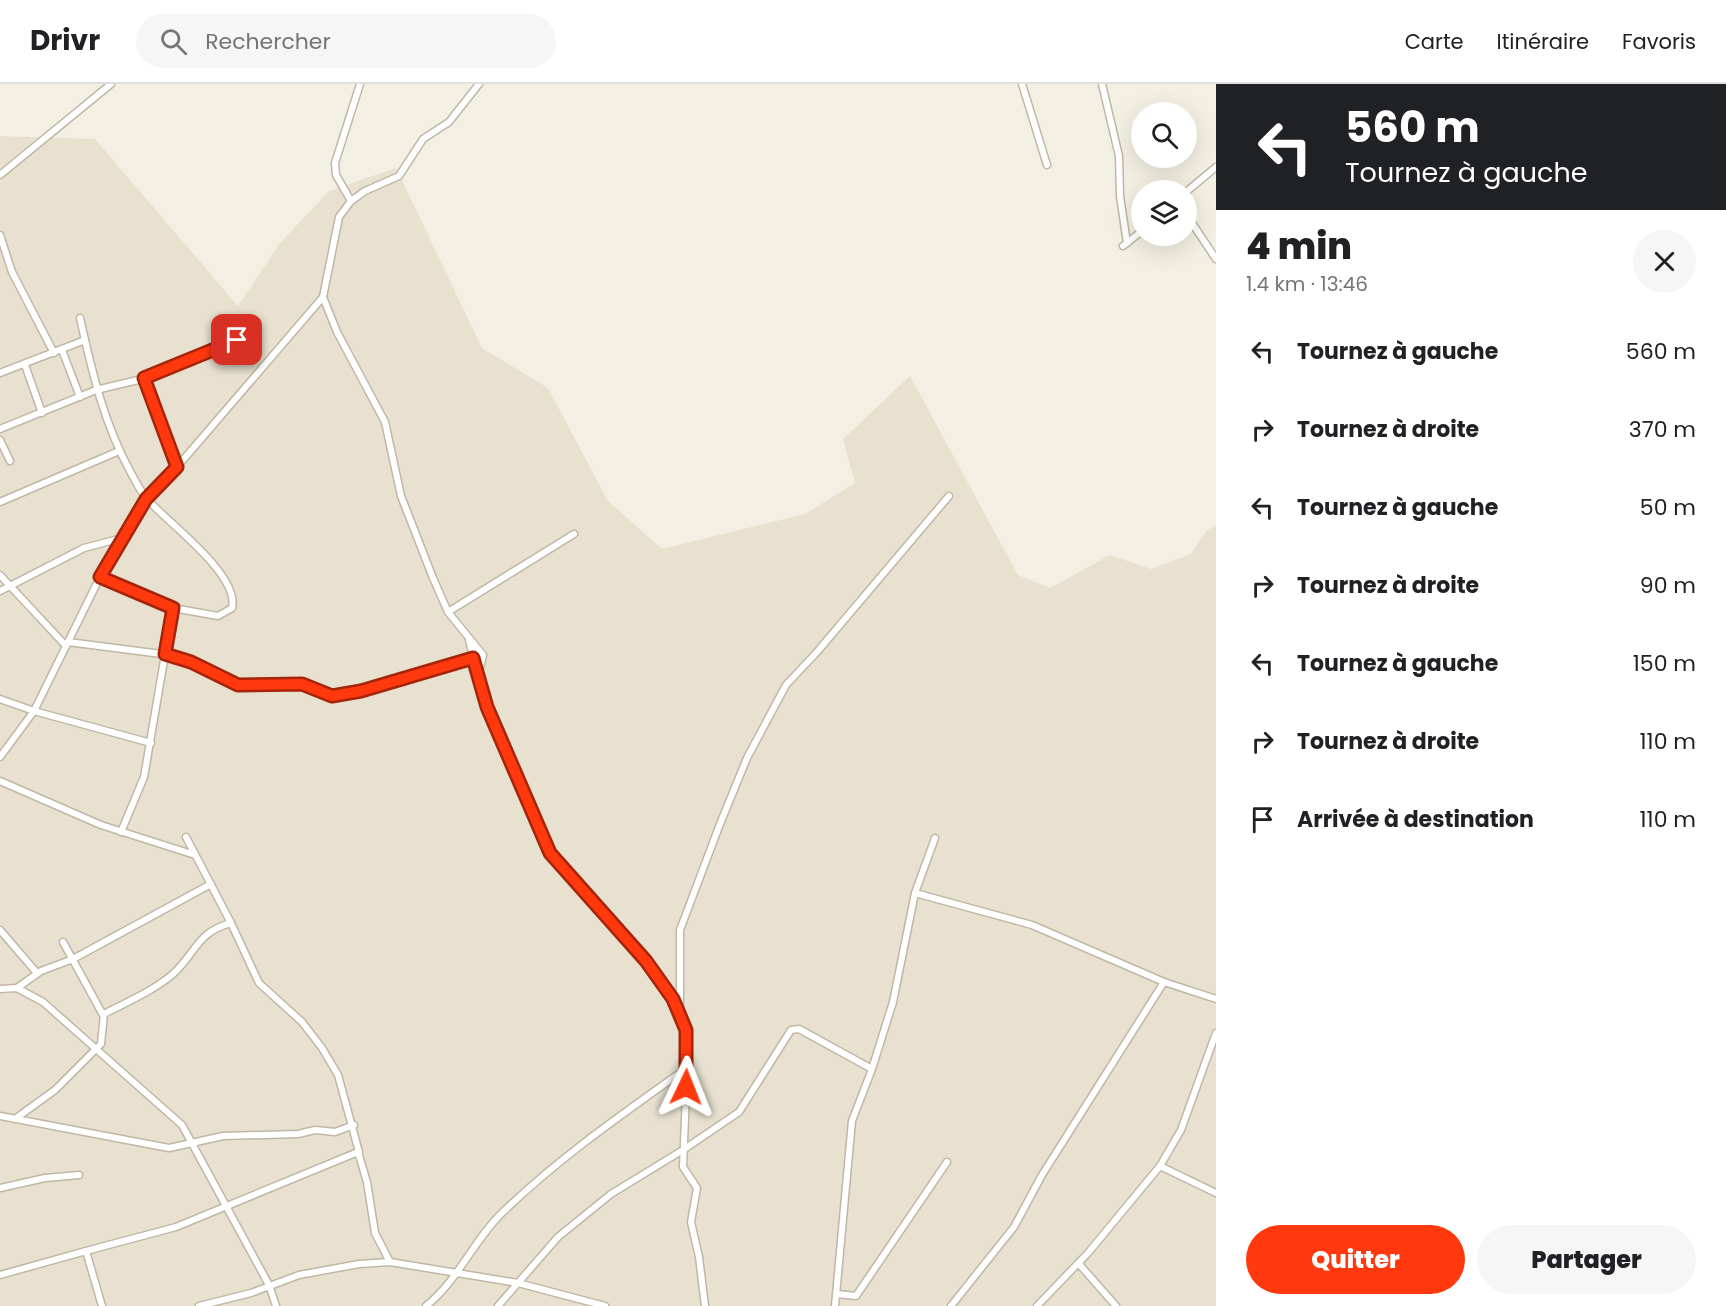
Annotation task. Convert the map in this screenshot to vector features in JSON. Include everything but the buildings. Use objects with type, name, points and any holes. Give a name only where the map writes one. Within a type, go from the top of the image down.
[{"type":"street","points":[[0,175],[111,84]]},
{"type":"street","points":[[351,201],[336,175],[334,163],[360,84]]},
{"type":"street","points":[[0,757],[34,711],[100,577],[146,499],[177,467],[323,297],[337,225],[351,201],[365,191],[399,176],[423,139],[449,122],[479,84]]},
{"type":"street","points":[[1022,84],[1047,165]]},
{"type":"street","points":[[1102,84],[1119,156],[1125,245],[1131,240]]},
{"type":"street","points":[[1197,183],[1216,167]]},
{"type":"street","points":[[1197,228],[1213,249],[1216,259]]},
{"type":"street","points":[[0,235],[12,272],[54,353]]},
{"type":"street","points":[[0,261],[7,258]]},
{"type":"street","points":[[323,297],[337,332],[385,422],[401,496],[448,612],[483,655],[478,676]]},
{"type":"street","points":[[80,318],[96,390],[118,451],[146,499],[221,573],[234,600],[232,608],[218,616],[173,608],[100,577]]},
{"type":"street","points":[[0,374],[85,340]]},
{"type":"street","points":[[0,429],[96,390],[144,378],[237,340]]},
{"type":"street","points":[[62,350],[80,398]]},
{"type":"street","points":[[24,365],[42,413]]},
{"type":"street","points":[[144,378],[177,467]]},
{"type":"street","points":[[0,440],[10,461]]},
{"type":"street","points":[[0,502],[118,451]]},
{"type":"street","points":[[680,1014],[680,930],[747,758],[794,674],[817,652],[949,496]]},
{"type":"street","points":[[448,612],[574,534]]},
{"type":"street","points":[[0,591],[84,548],[122,538]]},
{"type":"street","points":[[0,575],[67,644],[165,654],[191,662],[238,685],[302,684],[332,696],[361,691],[473,658]]},
{"type":"street","points":[[121,832],[144,777],[152,744],[173,608]]},
{"type":"street","points":[[468,639],[501,743],[550,853],[646,961],[680,1014],[686,1030],[684,1171],[697,1188],[692,1222],[705,1306]]},
{"type":"street","points":[[0,699],[34,711],[152,744]]},
{"type":"street","points":[[0,781],[121,832],[195,855]]},
{"type":"street","points":[[186,837],[259,983],[302,1022],[322,1048],[340,1080],[354,1125],[375,1233],[390,1262]]},
{"type":"street","points":[[835,1306],[852,1121],[872,1069],[892,1002],[915,893],[935,838]]},
{"type":"street","points":[[16,988],[37,973],[73,959],[211,884]]},
{"type":"street","points":[[915,893],[1032,925],[1164,982],[1216,999]]},
{"type":"street","points":[[103,1015],[171,975],[204,935],[231,923]]},
{"type":"street","points":[[0,930],[37,973]]},
{"type":"street","points":[[15,1119],[56,1090],[103,1040],[103,1015],[63,942]]},
{"type":"street","points":[[951,1306],[1014,1227],[1042,1175],[1164,982]]},
{"type":"street","points":[[0,988],[16,988],[48,1006],[182,1125],[269,1285],[276,1306]]},
{"type":"street","points":[[498,1306],[558,1237],[602,1201],[683,1150],[745,1106],[790,1030],[800,1029],[872,1069]]},
{"type":"street","points":[[1037,1306],[1079,1264],[1160,1166],[1181,1130],[1216,1033]]},
{"type":"street","points":[[426,1306],[443,1290],[503,1212],[576,1149],[687,1068]]},
{"type":"street","points":[[0,1116],[169,1148],[223,1136],[298,1134],[315,1130],[335,1132],[354,1125]]},
{"type":"street","points":[[0,1275],[86,1251],[133,1241],[228,1207],[359,1152]]},
{"type":"street","points":[[837,1294],[856,1296],[948,1162]]},
{"type":"street","points":[[1160,1166],[1216,1193]]},
{"type":"street","points":[[0,1188],[45,1178],[79,1175]]},
{"type":"street","points":[[86,1251],[102,1306]]},
{"type":"street","points":[[199,1306],[251,1293],[299,1275],[359,1264],[390,1262],[518,1283],[605,1306]]},
{"type":"street","points":[[1079,1264],[1116,1306]]},
{"type":"shaded area","points":[[0,136],[95,139],[238,306],[280,243],[329,191],[396,168],[482,348],[548,388],[608,501],[662,549],[805,514],[855,483],[843,439],[910,376],[1018,575],[1050,588],[1110,555],[1151,569],[1191,554],[1206,531],[1216,525],[1216,1306],[0,1306]]},
{"type":"route","points":[[237,340],[144,378],[177,467],[146,499],[100,577],[173,608],[165,654],[177,656],[238,685],[302,684],[332,696],[361,691],[473,658],[487,707],[501,743],[529,801],[547,848],[597,908],[646,961],[673,999],[686,1030],[686,1087]]}]
